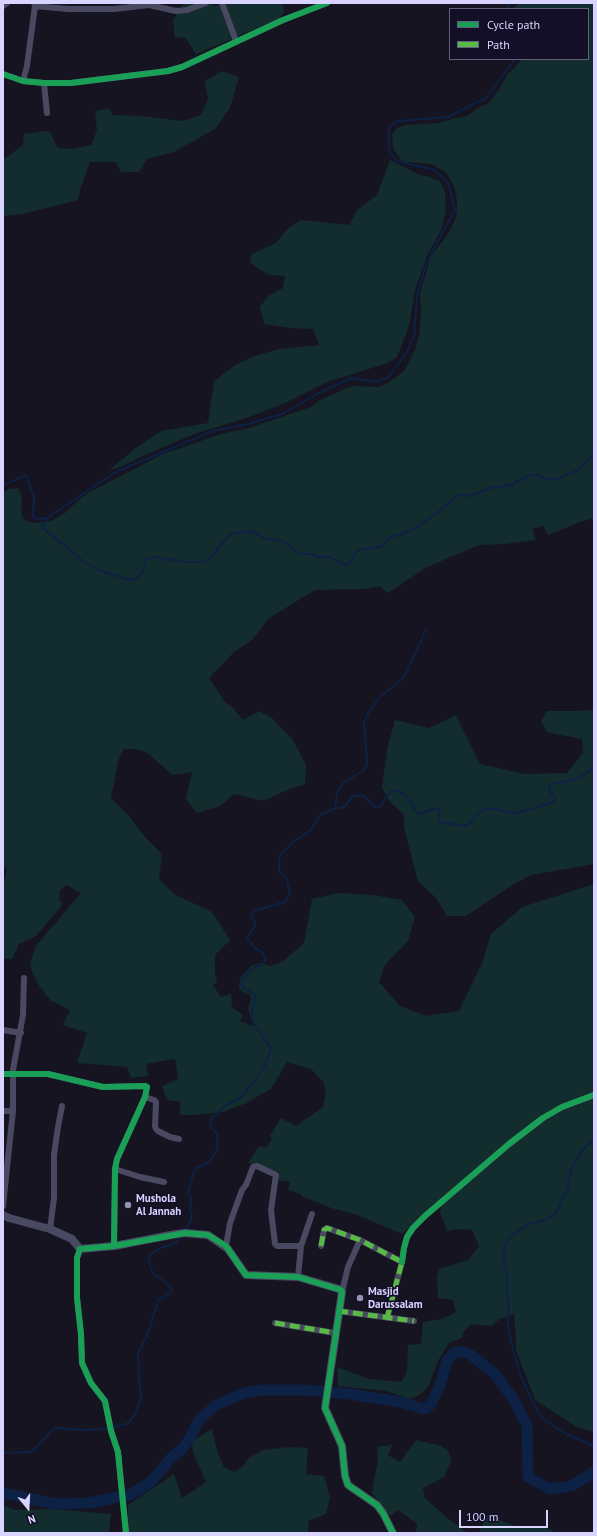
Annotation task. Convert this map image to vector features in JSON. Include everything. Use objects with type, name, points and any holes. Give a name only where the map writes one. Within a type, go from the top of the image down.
[{"type":"street","points":[[3,6],[7,3]]},
{"type":"street","points":[[23,81],[27,66],[35,5],[87,10],[149,5],[176,11],[187,10],[206,3]]},
{"type":"street","points":[[222,3],[236,41]]},
{"type":"street","points":[[3,74],[23,81],[71,83],[168,71],[182,67],[236,41],[302,12],[327,3]]},
{"type":"street","points":[[44,83],[47,113]]},
{"type":"street","points":[[3,1206],[13,1111],[13,1075],[23,1015],[24,978]]},
{"type":"street","points":[[3,1030],[21,1033]]},
{"type":"street","points":[[3,1074],[48,1074],[103,1087],[147,1087],[145,1098],[117,1159],[114,1169],[114,1246]]},
{"type":"street","points":[[387,1318],[407,1237],[424,1216],[509,1144],[543,1118],[562,1107],[594,1095]]},
{"type":"street","points":[[145,1098],[156,1102],[156,1129],[170,1137],[179,1138]]},
{"type":"street","points":[[50,1229],[54,1198],[54,1155],[62,1106]]},
{"type":"street","points":[[3,1111],[13,1111]]},
{"type":"street","points":[[226,1246],[230,1223],[242,1190],[246,1185],[253,1168],[257,1166],[276,1175],[271,1210],[274,1244],[277,1246],[301,1246]]},
{"type":"street","points":[[114,1169],[140,1177],[164,1182]]},
{"type":"street","points":[[298,1277],[301,1246],[312,1214]]},
{"type":"street","points":[[3,1215],[50,1229],[72,1239],[80,1249]]},
{"type":"street","points":[[321,1246],[324,1230],[326,1228],[360,1240],[402,1262]]},
{"type":"street","points":[[80,1249],[114,1246],[185,1233],[208,1235],[226,1246],[246,1275],[298,1277],[339,1289],[342,1292]]},
{"type":"street","points":[[360,1240],[348,1267],[342,1292],[324,1408],[342,1446],[345,1476],[348,1485],[378,1505],[392,1533]]},
{"type":"street","points":[[80,1249],[77,1258],[76,1298],[81,1334],[82,1363],[91,1383],[105,1401],[111,1431],[118,1452],[126,1533]]},
{"type":"street","points":[[338,1311],[414,1321]]},
{"type":"street","points":[[275,1323],[335,1333]]},
{"type":"green space","points":[[184,3],[212,3],[213,6],[224,3],[283,3],[284,12],[279,19],[196,54],[185,37],[175,38],[173,20]]},
{"type":"green space","points":[[519,3],[594,3],[594,518],[548,535],[543,526],[532,529],[536,540],[505,544],[479,545],[425,568],[388,593],[379,586],[365,589],[315,590],[269,618],[252,640],[235,651],[209,678],[225,702],[233,708],[243,720],[259,711],[272,718],[293,740],[306,765],[305,784],[287,790],[264,801],[234,794],[220,806],[197,813],[186,799],[192,772],[172,775],[149,754],[137,749],[124,749],[118,761],[111,798],[129,816],[143,835],[162,854],[159,879],[174,894],[212,912],[230,940],[215,955],[215,972],[217,982],[213,985],[221,997],[231,994],[232,1007],[243,1015],[240,1021],[253,1026],[248,1008],[251,1000],[250,994],[243,992],[239,988],[240,978],[252,965],[261,963],[271,966],[282,962],[304,943],[312,899],[338,893],[373,895],[402,900],[415,917],[408,941],[385,965],[379,982],[399,1005],[425,1016],[459,1011],[483,961],[491,934],[522,907],[594,884],[594,1432],[577,1427],[535,1400],[516,1350],[514,1314],[500,1319],[491,1326],[471,1324],[464,1332],[462,1338],[449,1343],[438,1361],[428,1387],[418,1396],[409,1399],[386,1391],[338,1386],[337,1367],[369,1379],[401,1382],[407,1372],[408,1345],[421,1344],[423,1322],[442,1319],[456,1312],[453,1300],[438,1298],[437,1279],[439,1269],[468,1260],[479,1246],[472,1230],[456,1229],[447,1231],[440,1212],[441,1207],[436,1203],[402,1234],[355,1214],[331,1208],[302,1196],[301,1194],[288,1190],[290,1182],[277,1180],[279,1172],[248,1163],[259,1146],[266,1148],[272,1139],[270,1136],[281,1118],[296,1126],[323,1107],[326,1094],[324,1083],[311,1069],[287,1062],[271,1089],[244,1104],[223,1112],[180,1115],[180,1102],[167,1100],[162,1086],[178,1079],[175,1059],[146,1064],[148,1076],[131,1078],[127,1067],[77,1063],[87,1033],[63,1025],[70,1010],[50,1000],[38,984],[30,965],[35,947],[81,893],[66,885],[60,891],[59,899],[63,904],[36,936],[19,944],[12,959],[3,959],[3,886],[7,869],[3,867],[3,493],[9,489],[18,488],[22,497],[21,513],[24,519],[29,522],[36,523],[51,521],[65,513],[88,493],[163,454],[221,434],[249,428],[311,407],[320,400],[352,386],[379,387],[388,383],[404,371],[415,350],[419,336],[421,312],[420,293],[431,256],[448,234],[456,218],[457,202],[455,188],[447,174],[431,164],[406,162],[401,160],[393,148],[392,134],[397,128],[405,125],[439,123],[467,116],[476,109],[490,102],[507,75],[522,60],[589,60],[589,8],[514,8]]},
{"type":"green space","points":[[222,71],[239,77],[230,108],[215,129],[174,152],[147,159],[139,172],[121,172],[116,162],[90,162],[78,200],[23,214],[3,216],[3,160],[23,145],[24,134],[45,131],[50,132],[58,148],[71,149],[91,145],[97,130],[95,111],[109,108],[113,115],[141,116],[183,121],[201,115],[208,99],[205,81]]},
{"type":"green space","points":[[390,160],[422,176],[427,176],[441,182],[445,193],[446,211],[441,230],[428,254],[415,290],[409,326],[397,357],[388,363],[327,382],[285,403],[247,418],[197,433],[118,468],[109,470],[137,447],[161,431],[208,423],[214,381],[235,365],[254,356],[279,349],[319,345],[313,329],[290,328],[264,324],[260,307],[268,296],[283,288],[285,276],[270,275],[257,268],[250,262],[252,254],[276,243],[287,229],[301,220],[349,225],[358,209],[377,195]]},
{"type":"green space","points":[[594,710],[594,864],[531,875],[512,885],[466,916],[447,916],[436,898],[418,881],[404,828],[404,815],[390,802],[382,788],[387,750],[395,720],[429,728],[456,715],[480,764],[525,774],[567,773],[583,753],[582,739],[547,732],[541,721],[547,711]]},
{"type":"green space","points":[[212,1429],[217,1451],[224,1467],[234,1472],[242,1467],[249,1458],[263,1450],[289,1447],[308,1448],[306,1474],[324,1476],[330,1498],[326,1514],[309,1521],[308,1533],[128,1533],[128,1505],[174,1474],[182,1498],[206,1482],[193,1453],[192,1441]]},
{"type":"green space","points":[[416,1440],[441,1446],[449,1452],[451,1462],[444,1477],[423,1488],[425,1498],[447,1518],[468,1533],[416,1533],[417,1524],[398,1510],[390,1516],[372,1493],[378,1460],[377,1447],[392,1445],[388,1455],[400,1462]]},
{"type":"green space","points":[[3,1505],[15,1510],[52,1509],[111,1514],[109,1533],[3,1533]]},
{"type":"green space","points":[[486,1515],[518,1527],[544,1527],[557,1533],[479,1533]]},
{"type":"waterway","points":[[507,8],[511,3]]},
{"type":"waterway","points":[[3,485],[26,475],[34,497],[33,517],[38,519],[47,518],[116,472],[213,431],[248,424],[282,414],[319,393],[351,378],[376,382],[388,377],[406,354],[414,337],[417,296],[424,271],[434,248],[455,210],[448,183],[435,170],[397,161],[389,150],[389,127],[398,121],[448,117],[486,98],[514,60]]},
{"type":"waterway","points":[[47,518],[43,528],[82,560],[99,570],[123,578],[135,580],[144,570],[146,559],[155,557],[185,562],[203,562],[210,558],[230,534],[252,531],[263,538],[284,542],[300,554],[312,554],[320,557],[329,557],[346,565],[350,563],[355,553],[359,550],[381,547],[390,537],[402,534],[417,527],[442,509],[457,495],[473,495],[493,487],[502,487],[506,484],[512,486],[517,481],[532,475],[546,479],[558,479],[578,470],[594,453]]},
{"type":"waterway","points":[[335,809],[337,793],[344,782],[363,771],[366,767],[367,761],[364,722],[370,710],[380,697],[403,678],[426,629]]},
{"type":"waterway","points":[[183,1231],[189,1225],[192,1215],[190,1210],[191,1198],[188,1191],[195,1169],[209,1162],[218,1149],[217,1135],[210,1124],[212,1118],[226,1105],[241,1097],[264,1067],[271,1048],[254,1024],[252,1009],[255,994],[245,989],[241,984],[243,978],[255,967],[264,964],[265,959],[262,952],[256,949],[247,938],[255,926],[251,914],[254,911],[285,902],[290,893],[287,880],[279,871],[281,854],[294,841],[310,831],[320,815],[333,809],[344,807],[353,796],[361,795],[375,807],[381,806],[392,790],[406,796],[416,811],[420,814],[436,808],[439,810],[440,814],[438,819],[440,822],[464,826],[471,823],[477,814],[484,809],[494,809],[517,813],[551,803],[556,800],[549,790],[550,785],[575,780],[594,767]]},
{"type":"waterway","points":[[594,1140],[583,1149],[571,1169],[567,1191],[556,1213],[546,1220],[529,1224],[511,1236],[505,1245],[503,1253],[507,1275],[509,1311],[508,1324],[511,1342],[520,1374],[532,1400],[539,1414],[545,1420],[566,1434],[594,1446]]},
{"type":"waterway","points":[[3,1453],[29,1452],[35,1449],[52,1430],[56,1428],[83,1430],[102,1429],[127,1424],[135,1415],[141,1399],[138,1353],[148,1334],[158,1300],[170,1293],[172,1290],[171,1287],[153,1273],[149,1263],[150,1256],[161,1248],[176,1243],[180,1237]]},
{"type":"waterway","points":[[3,1493],[56,1504],[88,1503],[130,1495],[151,1482],[171,1458],[183,1448],[199,1420],[216,1405],[244,1393],[260,1390],[305,1390],[349,1394],[400,1402],[424,1409],[430,1406],[439,1388],[447,1361],[455,1352],[464,1352],[471,1355],[495,1374],[512,1397],[527,1425],[528,1477],[550,1489],[572,1486],[594,1472]]},
{"type":"marked path","points":[[321,1246],[324,1230],[327,1228],[360,1240],[402,1262],[387,1318]]},
{"type":"marked path","points":[[338,1311],[414,1321]]},
{"type":"marked path","points":[[275,1323],[335,1333]]},
{"type":"cycle path","points":[[3,74],[23,81],[71,83],[168,71],[182,67],[283,20],[327,3]]},
{"type":"cycle path","points":[[3,1074],[48,1074],[103,1087],[147,1087],[145,1097],[117,1159],[115,1169],[114,1246]]},
{"type":"cycle path","points":[[402,1262],[407,1237],[413,1228],[425,1216],[509,1144],[543,1118],[562,1107],[594,1095]]},
{"type":"cycle path","points":[[126,1533],[118,1452],[111,1431],[105,1401],[91,1383],[82,1363],[81,1334],[77,1298],[77,1258],[80,1249],[114,1246],[185,1233],[208,1235],[226,1246],[246,1275],[298,1277],[341,1290],[342,1292],[325,1408],[342,1446],[345,1476],[348,1485],[377,1505],[383,1513],[393,1533]]},
{"type":"place","name":"Mushola Al Jannah","points":[[128,1205]]},
{"type":"place","name":"Masjid Darussalam","points":[[360,1298]]}]
